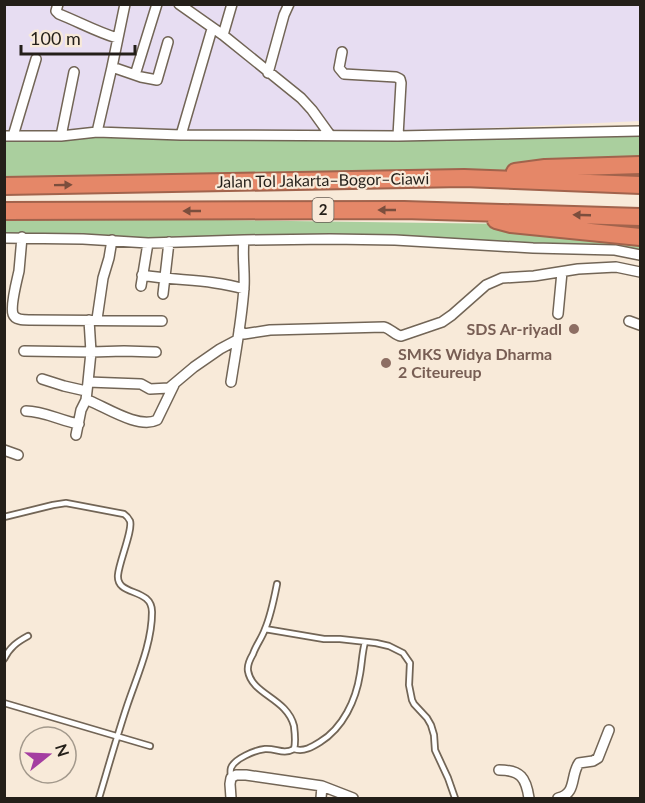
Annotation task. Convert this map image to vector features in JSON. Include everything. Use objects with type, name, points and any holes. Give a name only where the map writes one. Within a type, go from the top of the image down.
[{"type":"highway","points":[[464,178],[545,168],[640,165]]},
{"type":"highway","name":"Jalan Tol Jakarta–Bogor–Ciawi","points":[[4,186],[464,178],[640,184]]},
{"type":"highway","name":"Jalan Tol Jakarta–Bogor–Ciawi","points":[[4,211],[404,210],[640,217]]},
{"type":"highway","points":[[464,212],[511,224],[640,237]]},
{"type":"street","points":[[58,4],[56,11],[59,14],[117,38]]},
{"type":"street","points":[[97,132],[125,4]]},
{"type":"street","points":[[135,75],[157,4]]},
{"type":"street","points":[[179,4],[223,35],[301,98],[330,135]]},
{"type":"street","points":[[223,35],[232,4]]},
{"type":"street","points":[[268,73],[289,4]]},
{"type":"street","points":[[181,135],[212,29]]},
{"type":"street","points":[[112,67],[158,80],[168,42]]},
{"type":"street","points":[[342,52],[339,68],[344,74],[396,76],[400,79],[398,136]]},
{"type":"street","points":[[36,59],[9,136],[61,136],[97,132],[181,135],[398,136],[640,131]]},
{"type":"street","points":[[61,136],[74,72]]},
{"type":"street","points":[[22,237],[8,313],[14,317],[29,320],[162,321]]},
{"type":"street","points":[[4,238],[148,243],[244,240],[395,240],[615,250],[640,255]]},
{"type":"street","points":[[76,435],[87,391],[93,320],[112,240]]},
{"type":"street","points":[[231,382],[244,289],[244,240]]},
{"type":"street","points":[[163,294],[169,242]]},
{"type":"street","points":[[141,286],[148,243]]},
{"type":"street","points":[[615,250],[616,267]]},
{"type":"street","points":[[42,379],[87,391],[138,384],[158,390],[174,385],[194,367],[238,335],[270,330],[384,327],[401,336],[442,322],[491,282],[502,278],[616,267],[640,272]]},
{"type":"street","points":[[558,314],[562,272]]},
{"type":"street","points":[[142,275],[227,284],[244,289]]},
{"type":"street","points":[[629,321],[640,325]]},
{"type":"street","points":[[24,351],[156,352]]},
{"type":"street","points":[[87,391],[98,404],[124,417],[152,423],[157,420],[174,385]]},
{"type":"street","points":[[26,411],[41,412],[79,424]]},
{"type":"street","points":[[4,450],[18,455]]},
{"type":"street","points":[[558,798],[568,794],[571,789],[577,765],[598,758],[609,730]]},
{"type":"street","points":[[499,770],[513,771],[523,778],[529,798]]},
{"type":"street","points":[[231,798],[231,778],[236,775],[322,786],[353,798]]},
{"type":"street","points":[[321,798],[322,786]]},
{"type":"lane","points":[[4,517],[66,503],[124,514],[129,520],[130,527],[120,562],[118,579],[124,588],[148,600],[152,611],[142,663],[99,798]]},
{"type":"lane","points":[[277,584],[266,629],[253,652],[247,670],[254,684],[280,704],[290,716],[295,733],[294,749]]},
{"type":"lane","points":[[266,629],[324,639],[389,646],[403,652],[410,667],[409,685],[412,700],[431,725],[435,750],[455,798]]},
{"type":"lane","points":[[4,659],[15,644],[28,636]]},
{"type":"lane","points":[[231,778],[230,771],[233,765],[237,760],[249,754],[264,749],[285,752],[306,749],[331,734],[349,711],[358,684],[364,642]]},
{"type":"lane","points":[[4,703],[150,746]]},
{"type":"shaded area","points":[[4,5],[640,5],[640,121],[5,149]]},
{"type":"green space","points":[[640,132],[640,185],[5,186],[4,136]]},
{"type":"green space","points":[[5,217],[511,224],[640,218],[640,255],[629,252],[244,240],[5,237]]},
{"type":"place","name":"SDS Ar-riyadl","points":[[574,329]]},
{"type":"place","name":"SMKS Widya Dharma 2 Citeureup","points":[[386,363]]}]
